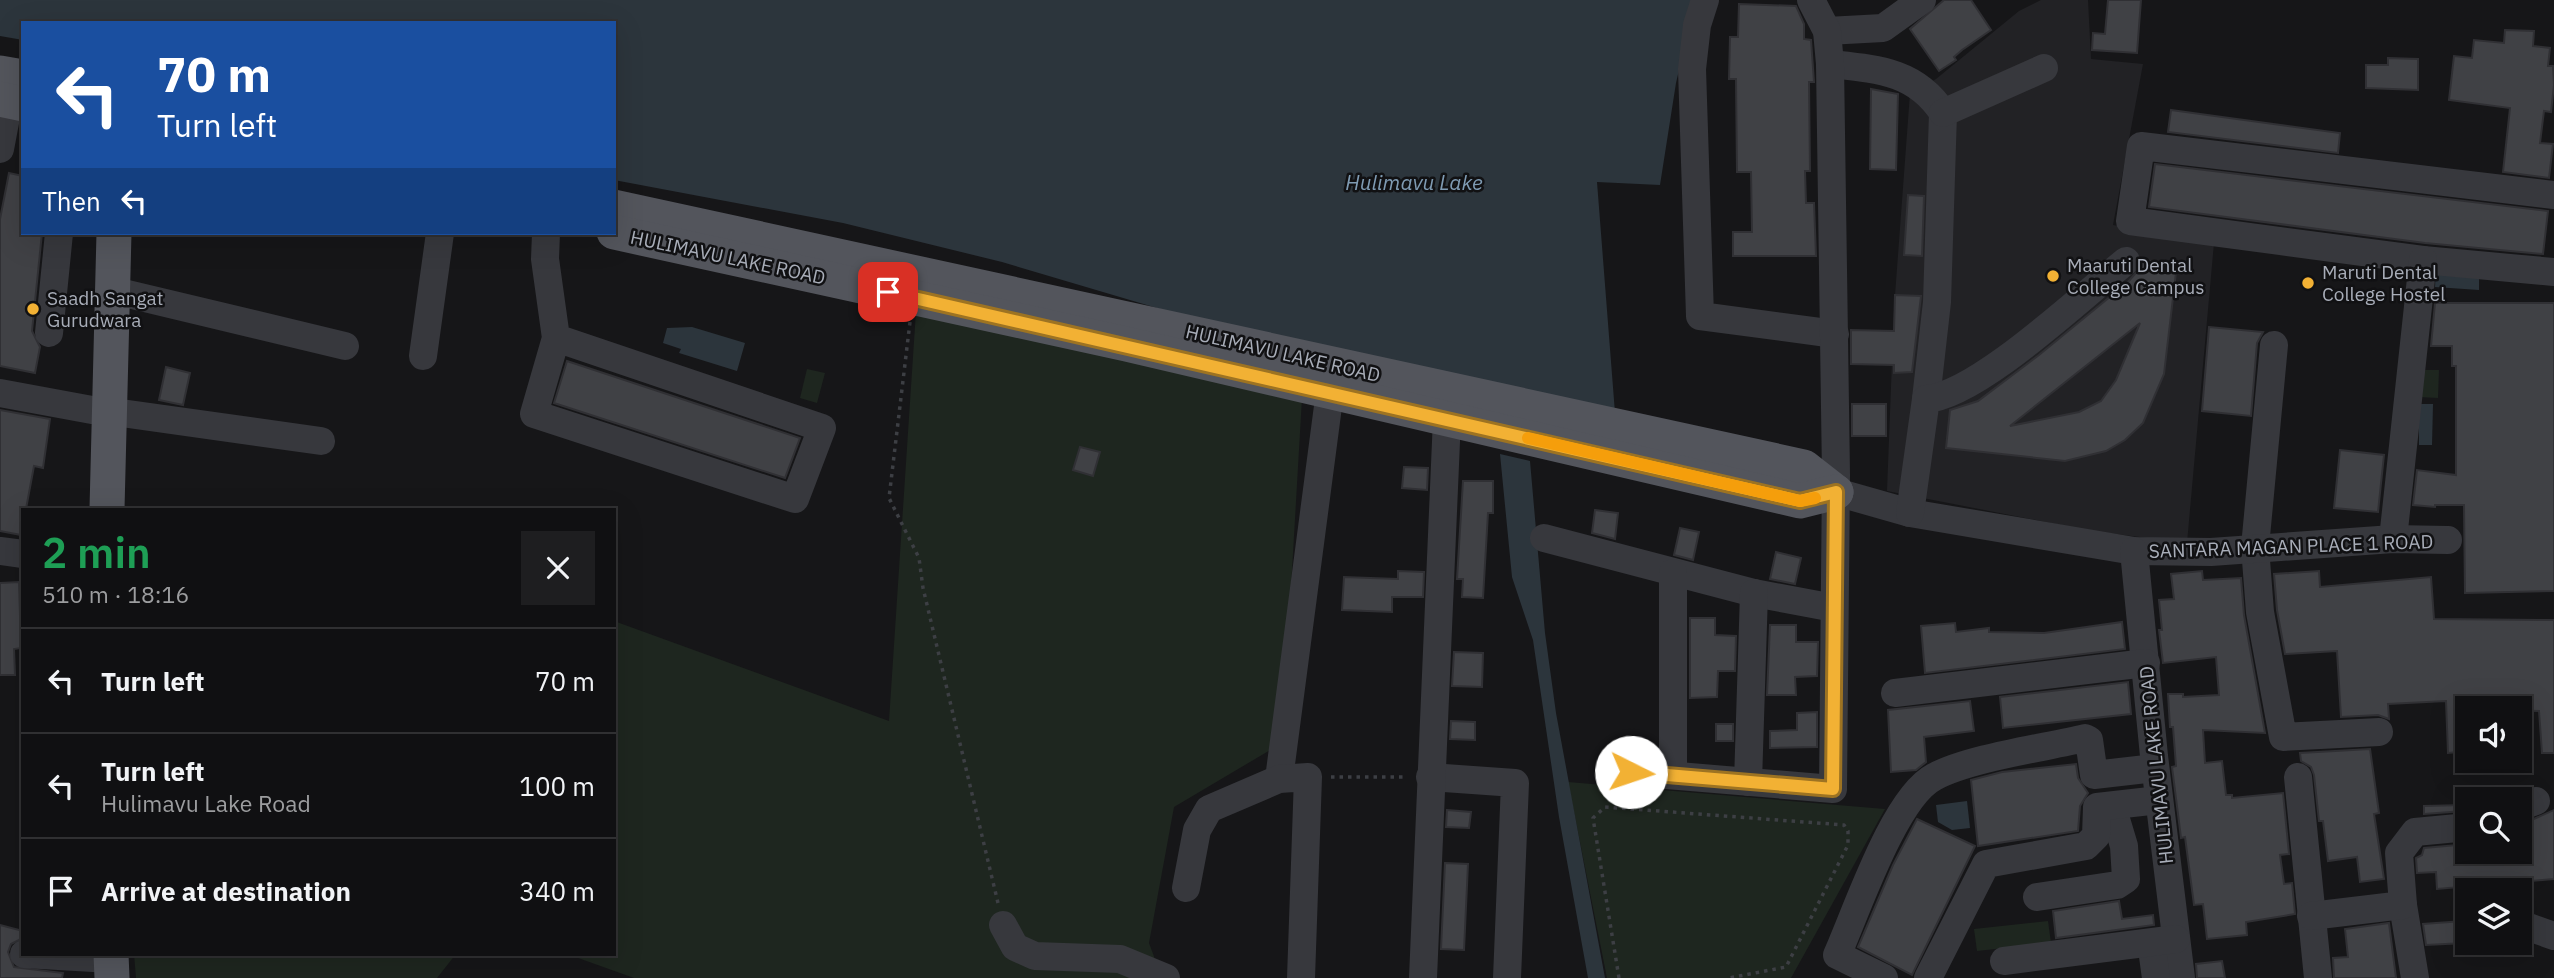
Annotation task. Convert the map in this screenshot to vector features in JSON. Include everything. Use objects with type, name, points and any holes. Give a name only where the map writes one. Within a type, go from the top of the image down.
[{"type":"main road","name":"HULIMAVU LAKE ROAD","points":[[616,207],[1542,426],[1800,501],[1850,496]]},
{"type":"main road","name":"HULIMAVU LAKE ROAD","points":[[616,232],[1330,391],[1450,405]]},
{"type":"main road","points":[[98,235],[100,410],[107,508]]},
{"type":"main road","points":[[90,508],[114,235]]},
{"type":"street","points":[[1705,0],[1698,25],[1692,79],[1700,316],[1835,334]]},
{"type":"street","points":[[1631,772],[1833,789],[1834,608],[1850,496],[1835,334],[1830,64],[1827,31],[1811,0]]},
{"type":"street","points":[[1827,31],[1883,28],[1923,0]]},
{"type":"street","points":[[1830,64],[1907,78],[1926,89],[1943,113],[1937,302],[1910,513]]},
{"type":"street","points":[[1943,113],[2044,68]]},
{"type":"street","points":[[8,141],[11,91]]},
{"type":"street","points":[[2554,195],[2141,146],[2130,221],[2423,260],[2554,272]]},
{"type":"street","points":[[49,333],[59,235]]},
{"type":"street","points":[[423,356],[440,235]]},
{"type":"street","points":[[546,235],[545,258],[556,338],[534,414],[795,499],[822,428],[556,338]]},
{"type":"street","points":[[2393,539],[2423,260]]},
{"type":"street","points":[[1926,400],[1940,398],[1978,380],[2126,261]]},
{"type":"street","points":[[111,290],[345,346]]},
{"type":"street","points":[[2274,345],[2255,547],[2260,612],[2283,737],[2379,732]]},
{"type":"street","points":[[1279,779],[1330,391]]},
{"type":"street","points":[[0,393],[321,441]]},
{"type":"street","points":[[1423,978],[1430,777],[1450,405]]},
{"type":"street","name":"SANTARA MAGAN PLACE 1 ROAD","points":[[1850,496],[1910,513],[2134,551],[2211,551],[2393,539],[2448,540]]},
{"type":"street","points":[[1544,538],[1754,593],[1834,608]]},
{"type":"street","points":[[0,551],[21,554]]},
{"type":"street","name":"HULIMAVU LAKE ROAD","points":[[2134,551],[2159,800],[2169,961]]},
{"type":"street","points":[[1673,573],[1673,775]]},
{"type":"street","points":[[1748,782],[1754,593]]},
{"type":"street","points":[[1895,692],[2146,663]]},
{"type":"street","points":[[1840,918],[1874,842],[1935,776],[2085,738],[2089,740],[2094,775],[2104,806],[2124,846],[2126,879],[2117,885],[2037,897]]},
{"type":"street","points":[[2094,775],[2155,768]]},
{"type":"street","points":[[1186,888],[1201,818],[1209,809],[1279,779],[1308,777],[1301,978]]},
{"type":"street","points":[[1430,777],[1515,783],[1507,978]]},
{"type":"street","points":[[2298,777],[2318,978]]},
{"type":"street","points":[[2104,806],[2159,800]]},
{"type":"street","points":[[1928,978],[1986,864],[2086,846],[2096,836],[2104,806]]},
{"type":"street","points":[[1884,978],[1837,955],[1903,808]]},
{"type":"street","points":[[2415,978],[2403,905],[2399,853],[2415,832],[2455,828]]},
{"type":"street","points":[[2311,916],[2403,905]]},
{"type":"street","points":[[1003,925],[1015,947],[1035,956],[1120,959],[1166,978]]},
{"type":"street","points":[[2532,928],[2554,936]]},
{"type":"street","points":[[0,951],[21,954]]},
{"type":"street","points":[[39,956],[102,964]]},
{"type":"street","points":[[2004,961],[2169,961]]},
{"type":"street","points":[[2037,970],[2169,961]]},
{"type":"path","points":[[913,298],[889,498],[919,558],[923,588],[1003,925]]},
{"type":"path","points":[[1308,777],[1430,777]]},
{"type":"path","points":[[1619,978],[1593,818],[1605,807],[1844,825],[1848,831],[1848,845],[1786,967],[1729,978]]},
{"type":"shaded area","name":"Maaruti Dental College Campus","points":[[2041,0],[2088,0],[2091,59],[2143,64],[2113,225],[2214,243],[2187,543],[2092,531],[1887,491],[1894,309],[1910,93],[1936,79],[2019,11]]},
{"type":"shaded area","points":[[916,311],[1302,398],[1282,743],[1174,807],[1149,943],[1162,978],[634,978],[573,956],[616,956],[616,622],[889,721]]},
{"type":"shaded area","points":[[807,369],[825,373],[817,403],[800,398]]},
{"type":"shaded area","points":[[2419,370],[2439,370],[2438,398],[2418,397]]},
{"type":"shaded area","points":[[1568,782],[1885,809],[1791,978],[1607,978]]},
{"type":"shaded area","points":[[2048,921],[2051,943],[1977,951],[1974,929]]},
{"type":"shaded area","points":[[134,956],[454,956],[437,978],[136,978]]},
{"type":"water","name":"Hulimavu Lake","points":[[0,0],[1695,0],[1676,83],[1660,185],[1597,182],[1615,413],[1211,324],[1002,262],[843,223],[616,180],[616,21],[21,21],[21,40],[0,36]]},
{"type":"water","points":[[2436,268],[2479,274],[2479,290],[2435,287]]},
{"type":"water","points":[[692,327],[745,343],[737,371],[679,353],[681,349],[663,343],[667,328]]},
{"type":"water","points":[[2419,404],[2433,404],[2432,445],[2419,445]]},
{"type":"water","points":[[1500,454],[1530,461],[1545,633],[1556,713],[1605,978],[1588,978],[1559,817],[1533,640],[1512,577]]},
{"type":"water","points":[[1967,801],[1970,828],[1952,830],[1938,822],[1936,805]]},
{"type":"building","points":[[1944,0],[1971,0],[1991,30],[1962,50],[1954,57],[1956,60],[1939,71],[1910,29]]},
{"type":"building","points":[[2108,0],[2141,0],[2137,53],[2092,50],[2093,33],[2105,34]]},
{"type":"building","points":[[1739,4],[1796,6],[1804,24],[1804,39],[1811,40],[1814,82],[1809,82],[1810,171],[1805,171],[1806,203],[1814,203],[1816,256],[1733,256],[1733,232],[1752,232],[1751,172],[1737,172],[1736,79],[1729,79],[1730,37],[1738,37]]},
{"type":"building","points":[[2505,30],[2534,31],[2533,46],[2550,48],[2548,66],[2553,66],[2554,85],[2551,112],[2544,111],[2540,143],[2553,144],[2549,178],[2503,172],[2510,108],[2449,100],[2454,56],[2472,58],[2474,40],[2504,43]]},
{"type":"building","points":[[2388,58],[2418,59],[2418,90],[2366,88],[2366,65],[2388,65]]},
{"type":"building","points":[[1871,89],[1898,94],[1896,170],[1870,169]]},
{"type":"building","points":[[2171,110],[2340,133],[2338,153],[2168,132]]},
{"type":"building","points":[[2155,164],[2548,211],[2543,254],[2425,243],[2149,207]]},
{"type":"building","points":[[9,173],[21,176],[21,235],[42,235],[32,331],[40,347],[35,373],[0,366],[0,219]]},
{"type":"building","points":[[1908,195],[1924,196],[1922,256],[1904,255]]},
{"type":"building","points":[[2142,260],[2177,264],[2164,374],[2143,423],[2125,440],[2106,451],[2065,461],[1946,448],[1950,410],[1978,401],[2128,282],[2141,267]],"holes":[[[2140,323],[2116,380],[2101,401],[2079,412],[2010,426]]]},
{"type":"building","points":[[1895,295],[1921,296],[1912,372],[1894,373],[1894,365],[1851,364],[1851,330],[1894,331]]},
{"type":"building","points":[[2435,303],[2554,303],[2554,591],[2465,593],[2464,505],[2413,505],[2417,470],[2456,475],[2456,366],[2452,366],[2452,346],[2431,346]]},
{"type":"building","points":[[2209,327],[2263,332],[2257,343],[2251,416],[2202,411]]},
{"type":"building","points":[[567,361],[800,438],[785,478],[554,403]]},
{"type":"building","points":[[166,367],[190,373],[183,405],[159,400]]},
{"type":"building","points":[[1852,404],[1886,404],[1886,436],[1852,436]]},
{"type":"building","points":[[0,410],[50,419],[43,468],[34,466],[26,508],[21,508],[21,535],[0,531]]},
{"type":"building","points":[[1080,447],[1100,452],[1093,476],[1073,470]]},
{"type":"building","points":[[2340,450],[2384,455],[2378,512],[2334,508]]},
{"type":"building","points":[[1404,467],[1428,468],[1427,490],[1402,488]]},
{"type":"building","points":[[1463,481],[1493,481],[1493,513],[1488,513],[1483,598],[1462,597],[1463,579],[1457,579]]},
{"type":"building","points":[[1595,510],[1618,513],[1615,539],[1592,533]]},
{"type":"building","points":[[1680,528],[1699,532],[1693,560],[1674,555]]},
{"type":"building","points":[[1776,552],[1801,558],[1795,584],[1770,579]]},
{"type":"building","points":[[1398,571],[1424,572],[1423,597],[1392,597],[1392,612],[1342,610],[1344,577],[1398,579]]},
{"type":"building","points":[[2202,571],[2203,580],[2241,578],[2244,615],[2265,733],[2203,730],[2205,763],[2222,761],[2226,795],[2232,795],[2232,798],[2283,793],[2289,854],[2280,855],[2284,884],[2292,883],[2295,914],[2246,922],[2247,935],[2207,939],[2203,904],[2194,905],[2185,837],[2181,838],[2172,767],[2176,766],[2168,694],[2183,694],[2183,697],[2219,695],[2216,657],[2163,663],[2159,630],[2162,630],[2159,600],[2174,599],[2171,574]]},
{"type":"building","points":[[2319,571],[2320,587],[2431,577],[2434,619],[2554,620],[2554,753],[2542,753],[2539,711],[2532,711],[2532,696],[2455,696],[2455,752],[2448,753],[2446,701],[2388,704],[2389,719],[2378,715],[2341,717],[2337,651],[2285,654],[2274,574]]},
{"type":"building","points":[[19,582],[21,648],[14,649],[15,675],[0,675],[0,583]]},
{"type":"building","points":[[1690,618],[1715,618],[1715,635],[1736,636],[1735,671],[1718,671],[1717,697],[1690,698]]},
{"type":"building","points":[[2122,622],[2125,649],[1925,673],[1921,626],[1955,623],[1956,632],[1989,628],[1989,632],[2044,633]]},
{"type":"building","points":[[1770,625],[1796,625],[1796,642],[1818,642],[1817,676],[1795,677],[1796,695],[1767,695]]},
{"type":"building","points":[[1454,652],[1483,653],[1482,687],[1452,686]]},
{"type":"building","points":[[2128,682],[2131,714],[2003,728],[2000,697]]},
{"type":"building","points":[[1970,701],[1974,731],[1924,737],[1926,762],[1916,770],[1891,772],[1888,710]]},
{"type":"building","points":[[1817,712],[1817,747],[1770,748],[1770,731],[1797,730],[1797,713]]},
{"type":"building","points":[[1451,721],[1475,722],[1475,740],[1450,739]]},
{"type":"building","points":[[1716,724],[1733,724],[1733,741],[1716,741]]},
{"type":"building","points":[[2370,749],[2379,813],[2374,814],[2384,879],[2360,882],[2357,857],[2328,861],[2323,821],[2319,821],[2314,775],[2311,767],[2301,761],[2300,753]]},
{"type":"building","points":[[2076,764],[2078,778],[2088,793],[2080,806],[2078,831],[1978,846],[1971,780],[2002,772]]},
{"type":"building","points":[[2455,805],[2455,812],[2424,814],[2424,806]]},
{"type":"building","points":[[1447,810],[1471,812],[1469,828],[1446,827]]},
{"type":"building","points":[[2554,810],[2554,879],[2532,881],[2532,878],[2455,878],[2455,887],[2437,889],[2436,872],[2417,873],[2416,858],[2422,855],[2424,848],[2455,845],[2455,864],[2532,864],[2532,820]]},
{"type":"building","points":[[1917,819],[1975,846],[1912,975],[1858,947],[1893,865]]},
{"type":"building","points":[[1445,863],[1468,864],[1464,950],[1441,949]]},
{"type":"building","points":[[2119,901],[2122,919],[2153,915],[2154,925],[2056,938],[2053,911]]},
{"type":"building","points":[[2455,922],[2455,944],[2426,945],[2423,924]]},
{"type":"building","points":[[2389,923],[2396,978],[2334,978],[2333,958],[2348,957],[2345,929]]},
{"type":"building","points":[[0,925],[21,930],[21,939],[11,944],[8,952],[14,967],[63,973],[62,978],[0,978]]},
{"type":"building","points":[[2222,961],[2225,978],[2197,978],[2196,964]]},
{"type":"slow traffic","points":[[1528,438],[1800,501],[1815,498]]},
{"type":"place","name":"Maaruti Dental College Campus","points":[[2053,276]]},
{"type":"place","name":"Maruti Dental College Hostel","points":[[2308,283]]},
{"type":"place","name":"Saadh Sangat Gurudwara","points":[[33,309]]},
{"type":"route","points":[[888,292],[1305,385],[1800,501],[1836,492],[1833,789],[1631,772]]}]
